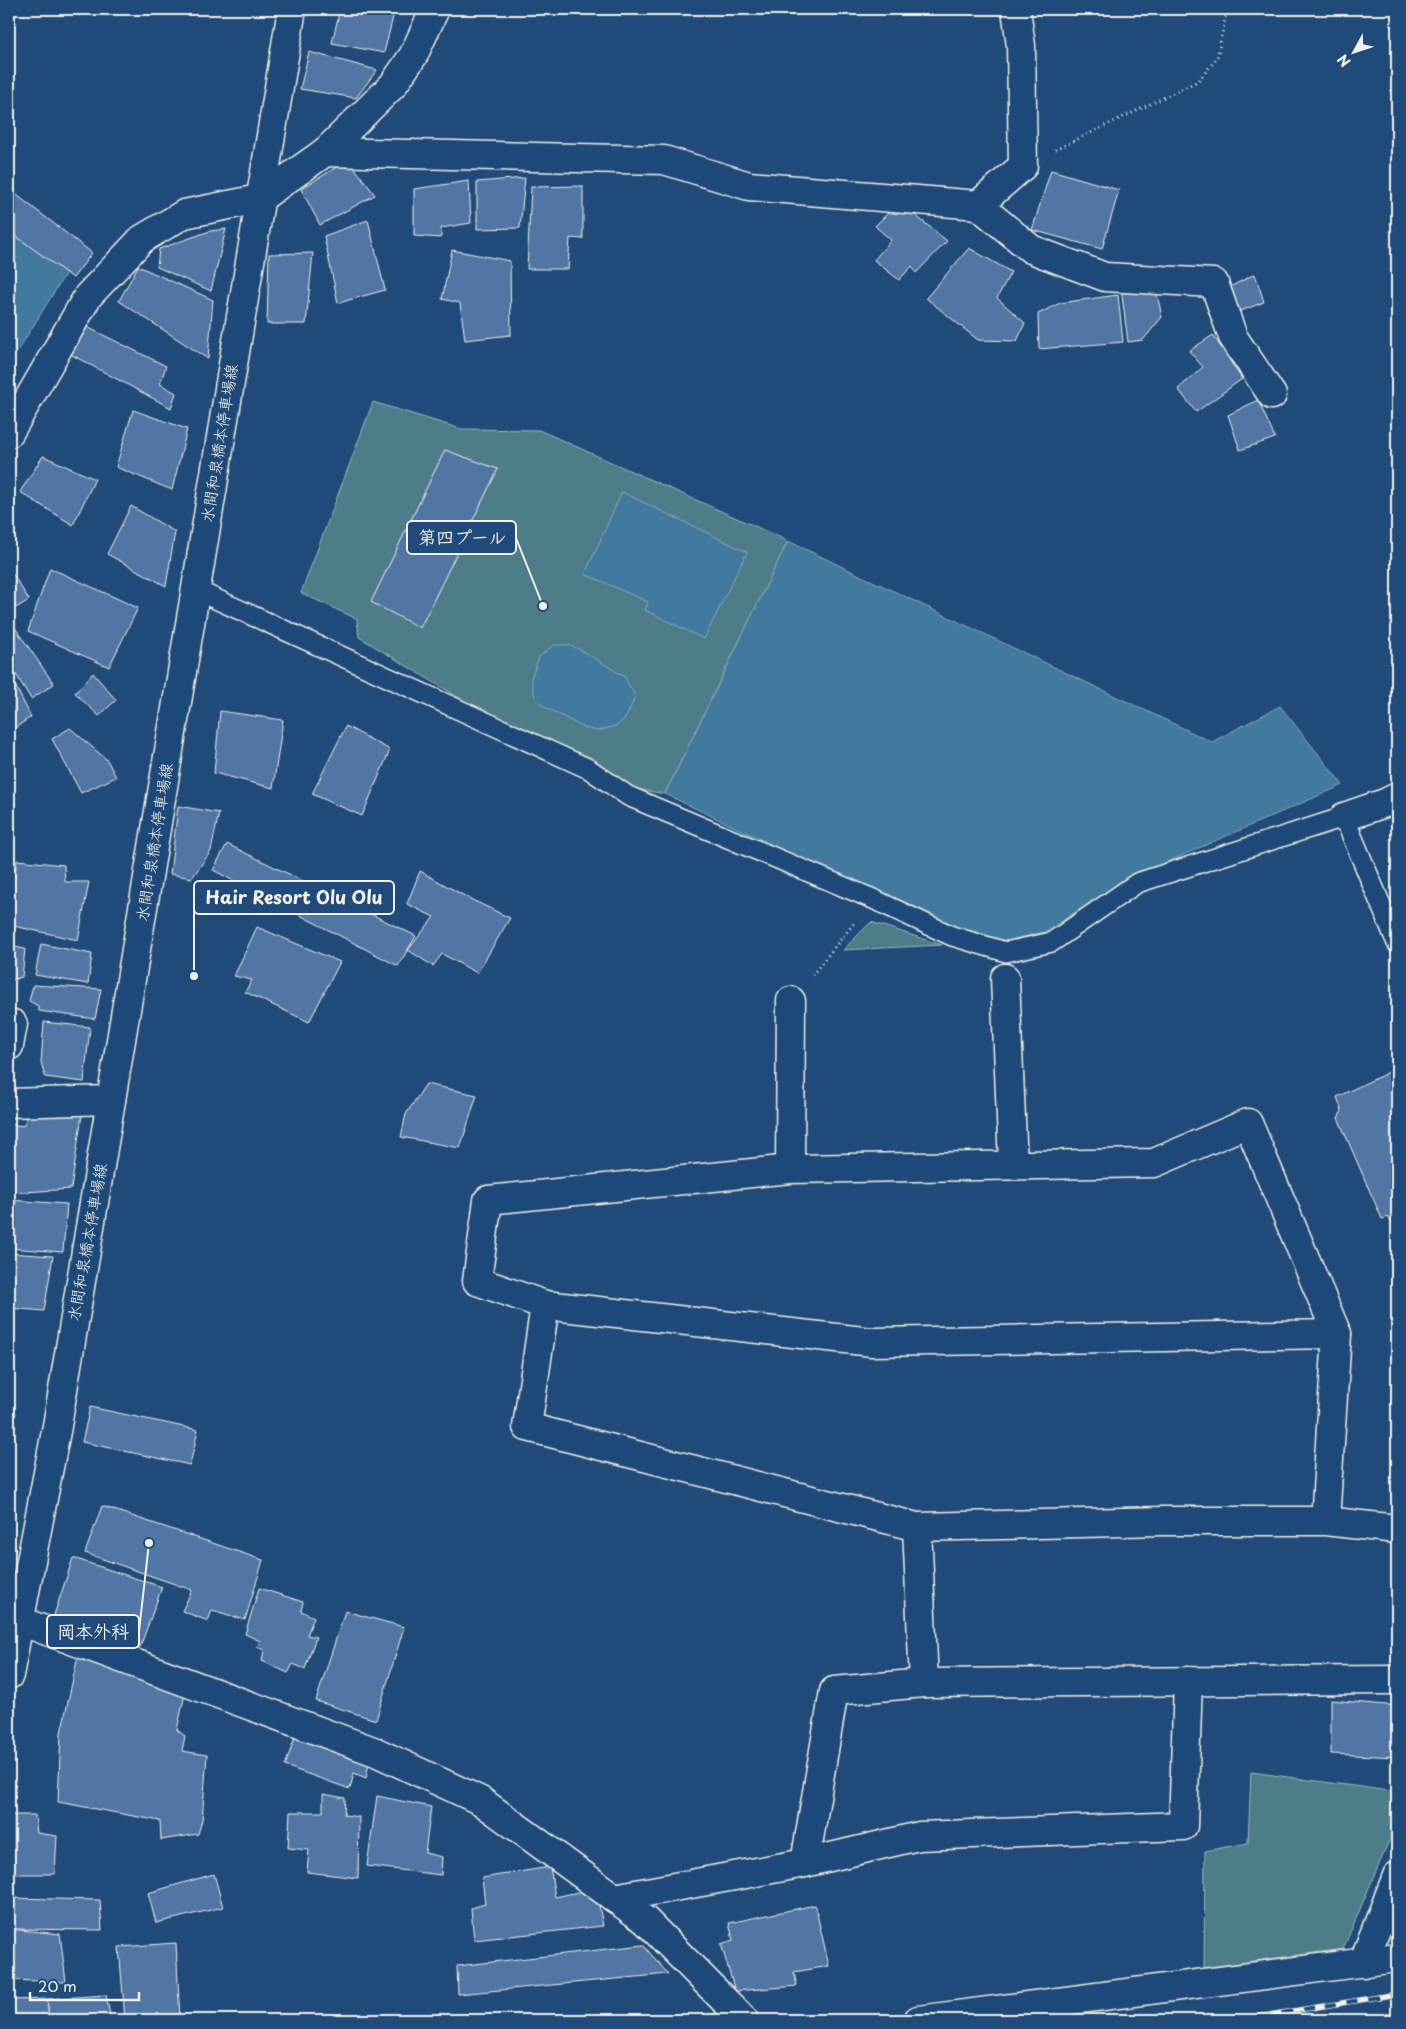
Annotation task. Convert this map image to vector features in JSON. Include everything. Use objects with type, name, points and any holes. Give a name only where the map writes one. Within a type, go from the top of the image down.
[{"type":"street","name":"水間和泉橋本停車場線","points":[[9,1675],[14,1619],[57,1426],[292,9]]},
{"type":"street","points":[[9,433],[88,296],[142,240],[184,214],[259,199],[325,152],[394,85],[413,56],[435,9]]},
{"type":"street","points":[[978,204],[1023,166],[1021,46],[1016,9]]},
{"type":"street","points":[[325,152],[664,160],[749,186],[978,204],[1031,250],[1105,277],[1214,283],[1233,337],[1272,395]]},
{"type":"street","points":[[1344,817],[1385,804],[1397,797]]},
{"type":"street","points":[[1004,978],[1013,1165]]},
{"type":"street","points":[[790,1169],[791,1001]]},
{"type":"street","points":[[9,1103],[111,1100]]},
{"type":"street","points":[[1325,1521],[1338,1334],[1248,1124],[1154,1163],[790,1169],[488,1200],[477,1281],[545,1304],[872,1342],[1338,1334]]},
{"type":"street","points":[[545,1304],[526,1427],[917,1527],[1153,1521],[1325,1521],[1397,1529]]},
{"type":"street","points":[[917,1527],[924,1683]]},
{"type":"street","points":[[14,1619],[376,1752],[482,1801],[646,1921],[744,2020]]},
{"type":"street","points":[[806,1863],[834,1691],[924,1683],[1397,1680]]},
{"type":"street","points":[[614,1898],[806,1863],[919,1836],[1183,1826],[1188,1681]]},
{"type":"street","points":[[1363,1963],[1397,1876]]},
{"type":"street","points":[[918,2020],[1397,1958]]},
{"type":"lane","points":[[196,590],[590,768],[628,796],[873,899],[952,936],[1006,952],[1052,942],[1138,883],[1344,817],[1397,942]]},
{"type":"path","points":[[1023,166],[1198,80],[1217,58],[1226,15],[1232,9]]},
{"type":"path","points":[[791,1001],[873,899]]},
{"type":"green space","points":[[373,402],[461,429],[539,430],[788,541],[665,794],[625,787],[590,757],[504,725],[359,637],[357,619],[301,593]]},
{"type":"green space","points":[[871,922],[942,945],[843,950]]},
{"type":"green space","points":[[1251,1772],[1397,1792],[1397,1822],[1343,1949],[1204,1968],[1205,1851],[1248,1843]]},
{"type":"water","points":[[9,229],[66,273],[9,365]]},
{"type":"water","points":[[622,492],[747,552],[704,639],[645,610],[648,602],[585,574]]},
{"type":"water","points":[[788,541],[1212,742],[1280,706],[1343,785],[1128,879],[1045,932],[1002,942],[931,920],[665,794]]},
{"type":"water","points":[[554,645],[568,645],[579,649],[624,676],[635,696],[627,716],[618,725],[598,731],[584,728],[543,706],[535,697],[531,678],[539,657]]},
{"type":"building","points":[[340,9],[395,9],[384,53],[332,43]]},
{"type":"building","points":[[309,52],[377,70],[356,98],[300,89]]},
{"type":"building","points":[[351,163],[375,195],[320,225],[301,189],[340,165]]},
{"type":"building","points":[[1051,170],[1119,190],[1102,249],[1032,230]]},
{"type":"building","points":[[525,178],[520,228],[477,229],[477,182]]},
{"type":"building","points":[[469,181],[471,223],[441,228],[441,238],[414,236],[414,189]]},
{"type":"building","points":[[583,186],[583,239],[570,238],[568,269],[527,269],[531,187]]},
{"type":"building","points":[[9,189],[92,253],[73,278],[9,231]]},
{"type":"building","points":[[899,202],[947,241],[916,273],[912,266],[899,280],[874,260],[891,240],[875,226]]},
{"type":"building","points":[[368,220],[385,290],[338,303],[324,236]]},
{"type":"building","points":[[226,229],[211,291],[157,267],[159,249],[210,231]]},
{"type":"building","points":[[969,248],[1011,272],[997,298],[1025,323],[1017,341],[978,340],[926,298]]},
{"type":"building","points":[[452,250],[510,261],[511,335],[465,340],[460,303],[442,299]]},
{"type":"building","points":[[313,253],[306,324],[267,324],[269,254]]},
{"type":"building","points":[[138,266],[213,300],[208,359],[119,301]]},
{"type":"building","points":[[1255,274],[1264,302],[1233,314],[1224,290]]},
{"type":"building","points":[[1121,288],[1157,294],[1162,317],[1143,340],[1128,342]]},
{"type":"building","points":[[1118,295],[1123,342],[1039,349],[1038,314],[1060,303]]},
{"type":"building","points":[[83,325],[166,366],[160,384],[176,393],[171,408],[70,354]]},
{"type":"building","points":[[1213,335],[1242,379],[1196,412],[1178,389],[1203,367],[1189,351]]},
{"type":"building","points":[[1258,400],[1275,438],[1240,450],[1228,415]]},
{"type":"building","points":[[133,410],[187,429],[172,490],[116,467]]},
{"type":"building","points":[[445,450],[498,469],[420,628],[371,602]]},
{"type":"building","points":[[43,456],[95,479],[73,525],[20,492]]},
{"type":"building","points":[[131,506],[175,532],[166,586],[107,554]]},
{"type":"building","points":[[9,568],[29,600],[16,608],[9,597]]},
{"type":"building","points":[[50,568],[138,608],[109,667],[28,631]]},
{"type":"building","points":[[9,619],[54,684],[31,699],[9,663]]},
{"type":"building","points":[[9,673],[31,717],[9,732]]},
{"type":"building","points":[[93,673],[116,700],[99,716],[75,693]]},
{"type":"building","points":[[220,711],[283,720],[273,788],[214,773]]},
{"type":"building","points":[[346,726],[390,750],[362,816],[312,794]]},
{"type":"building","points":[[70,728],[107,760],[116,777],[81,793],[52,739]]},
{"type":"building","points":[[178,806],[219,813],[211,851],[192,878],[170,874]]},
{"type":"building","points":[[227,844],[416,936],[398,966],[213,870]]},
{"type":"building","points":[[17,860],[64,865],[65,882],[89,882],[78,940],[9,925],[9,908]]},
{"type":"building","points":[[420,871],[470,899],[510,918],[477,973],[442,954],[433,966],[408,950],[434,917],[407,904]]},
{"type":"building","points":[[257,927],[340,962],[309,1022],[245,992],[252,980],[234,976]]},
{"type":"building","points":[[41,944],[92,954],[88,984],[35,975]]},
{"type":"building","points":[[9,946],[25,949],[22,977],[9,981]]},
{"type":"building","points":[[33,985],[101,989],[95,1019],[39,1011],[38,1006],[29,1001]]},
{"type":"building","points":[[44,1022],[90,1027],[84,1082],[45,1077],[41,1062]]},
{"type":"building","points":[[1393,1070],[1397,1079],[1396,1230],[1388,1217],[1382,1219],[1338,1118],[1342,1111],[1337,1097]]},
{"type":"building","points":[[426,1084],[477,1095],[460,1148],[401,1137],[406,1114]]},
{"type":"building","points":[[29,1113],[82,1115],[71,1189],[9,1193],[9,1124],[23,1126]]},
{"type":"building","points":[[9,1200],[67,1204],[63,1252],[9,1248]]},
{"type":"building","points":[[9,1253],[53,1256],[44,1311],[9,1308]]},
{"type":"building","points":[[9,1371],[13,1371],[9,1420]]},
{"type":"building","points":[[90,1407],[198,1430],[190,1465],[82,1442]]},
{"type":"building","points":[[102,1506],[263,1560],[245,1620],[212,1610],[208,1621],[182,1611],[192,1590],[85,1553]]},
{"type":"building","points":[[73,1558],[162,1587],[140,1647],[53,1618]]},
{"type":"building","points":[[259,1588],[303,1602],[301,1611],[314,1617],[307,1635],[316,1637],[305,1669],[293,1664],[288,1673],[262,1661],[264,1650],[257,1647],[260,1641],[245,1634]]},
{"type":"building","points":[[345,1611],[404,1627],[376,1720],[316,1701]]},
{"type":"building","points":[[78,1656],[185,1694],[177,1730],[185,1736],[182,1751],[207,1755],[202,1820],[198,1834],[161,1840],[160,1821],[58,1802],[61,1733]]},
{"type":"building","points":[[1331,1700],[1397,1706],[1397,1757],[1331,1754]]},
{"type":"building","points":[[297,1731],[369,1762],[366,1778],[354,1773],[350,1789],[285,1766]]},
{"type":"building","points":[[323,1794],[345,1798],[344,1815],[359,1817],[358,1878],[307,1872],[309,1850],[288,1848],[290,1812],[323,1812]]},
{"type":"building","points":[[377,1796],[431,1807],[425,1853],[442,1857],[441,1875],[367,1866]]},
{"type":"building","points":[[9,1815],[35,1815],[37,1833],[57,1836],[55,1874],[9,1874]]},
{"type":"building","points":[[550,1867],[555,1897],[583,1891],[599,1905],[603,1926],[474,1940],[471,1908],[485,1904],[482,1878]]},
{"type":"building","points":[[214,1874],[223,1907],[156,1923],[148,1893]]},
{"type":"building","points":[[9,1898],[100,1900],[102,1930],[9,1929]]},
{"type":"building","points":[[815,1905],[829,1966],[794,1972],[797,1986],[735,1991],[721,1944],[733,1940],[729,1923]]},
{"type":"building","points":[[9,1929],[60,1934],[66,1982],[9,1980]]},
{"type":"building","points":[[176,1943],[180,2020],[125,2020],[119,1947]]},
{"type":"building","points":[[643,1945],[668,1974],[458,1994],[457,1966]]},
{"type":"building","points":[[106,1995],[111,2020],[49,2020],[47,1999]]},
{"type":"building","points":[[47,1999],[49,2020],[9,2020],[9,2000]]},
{"type":"railway","points":[[1238,2020],[1397,1994]]},
{"type":"railway","points":[[1373,2020],[1397,2016]]},
{"type":"place","name":"第四プール","points":[[543,606]]},
{"type":"place","name":"Hair Resort Olu Olu","points":[[194,976]]},
{"type":"place","name":"岡本外科","points":[[149,1543]]}]
